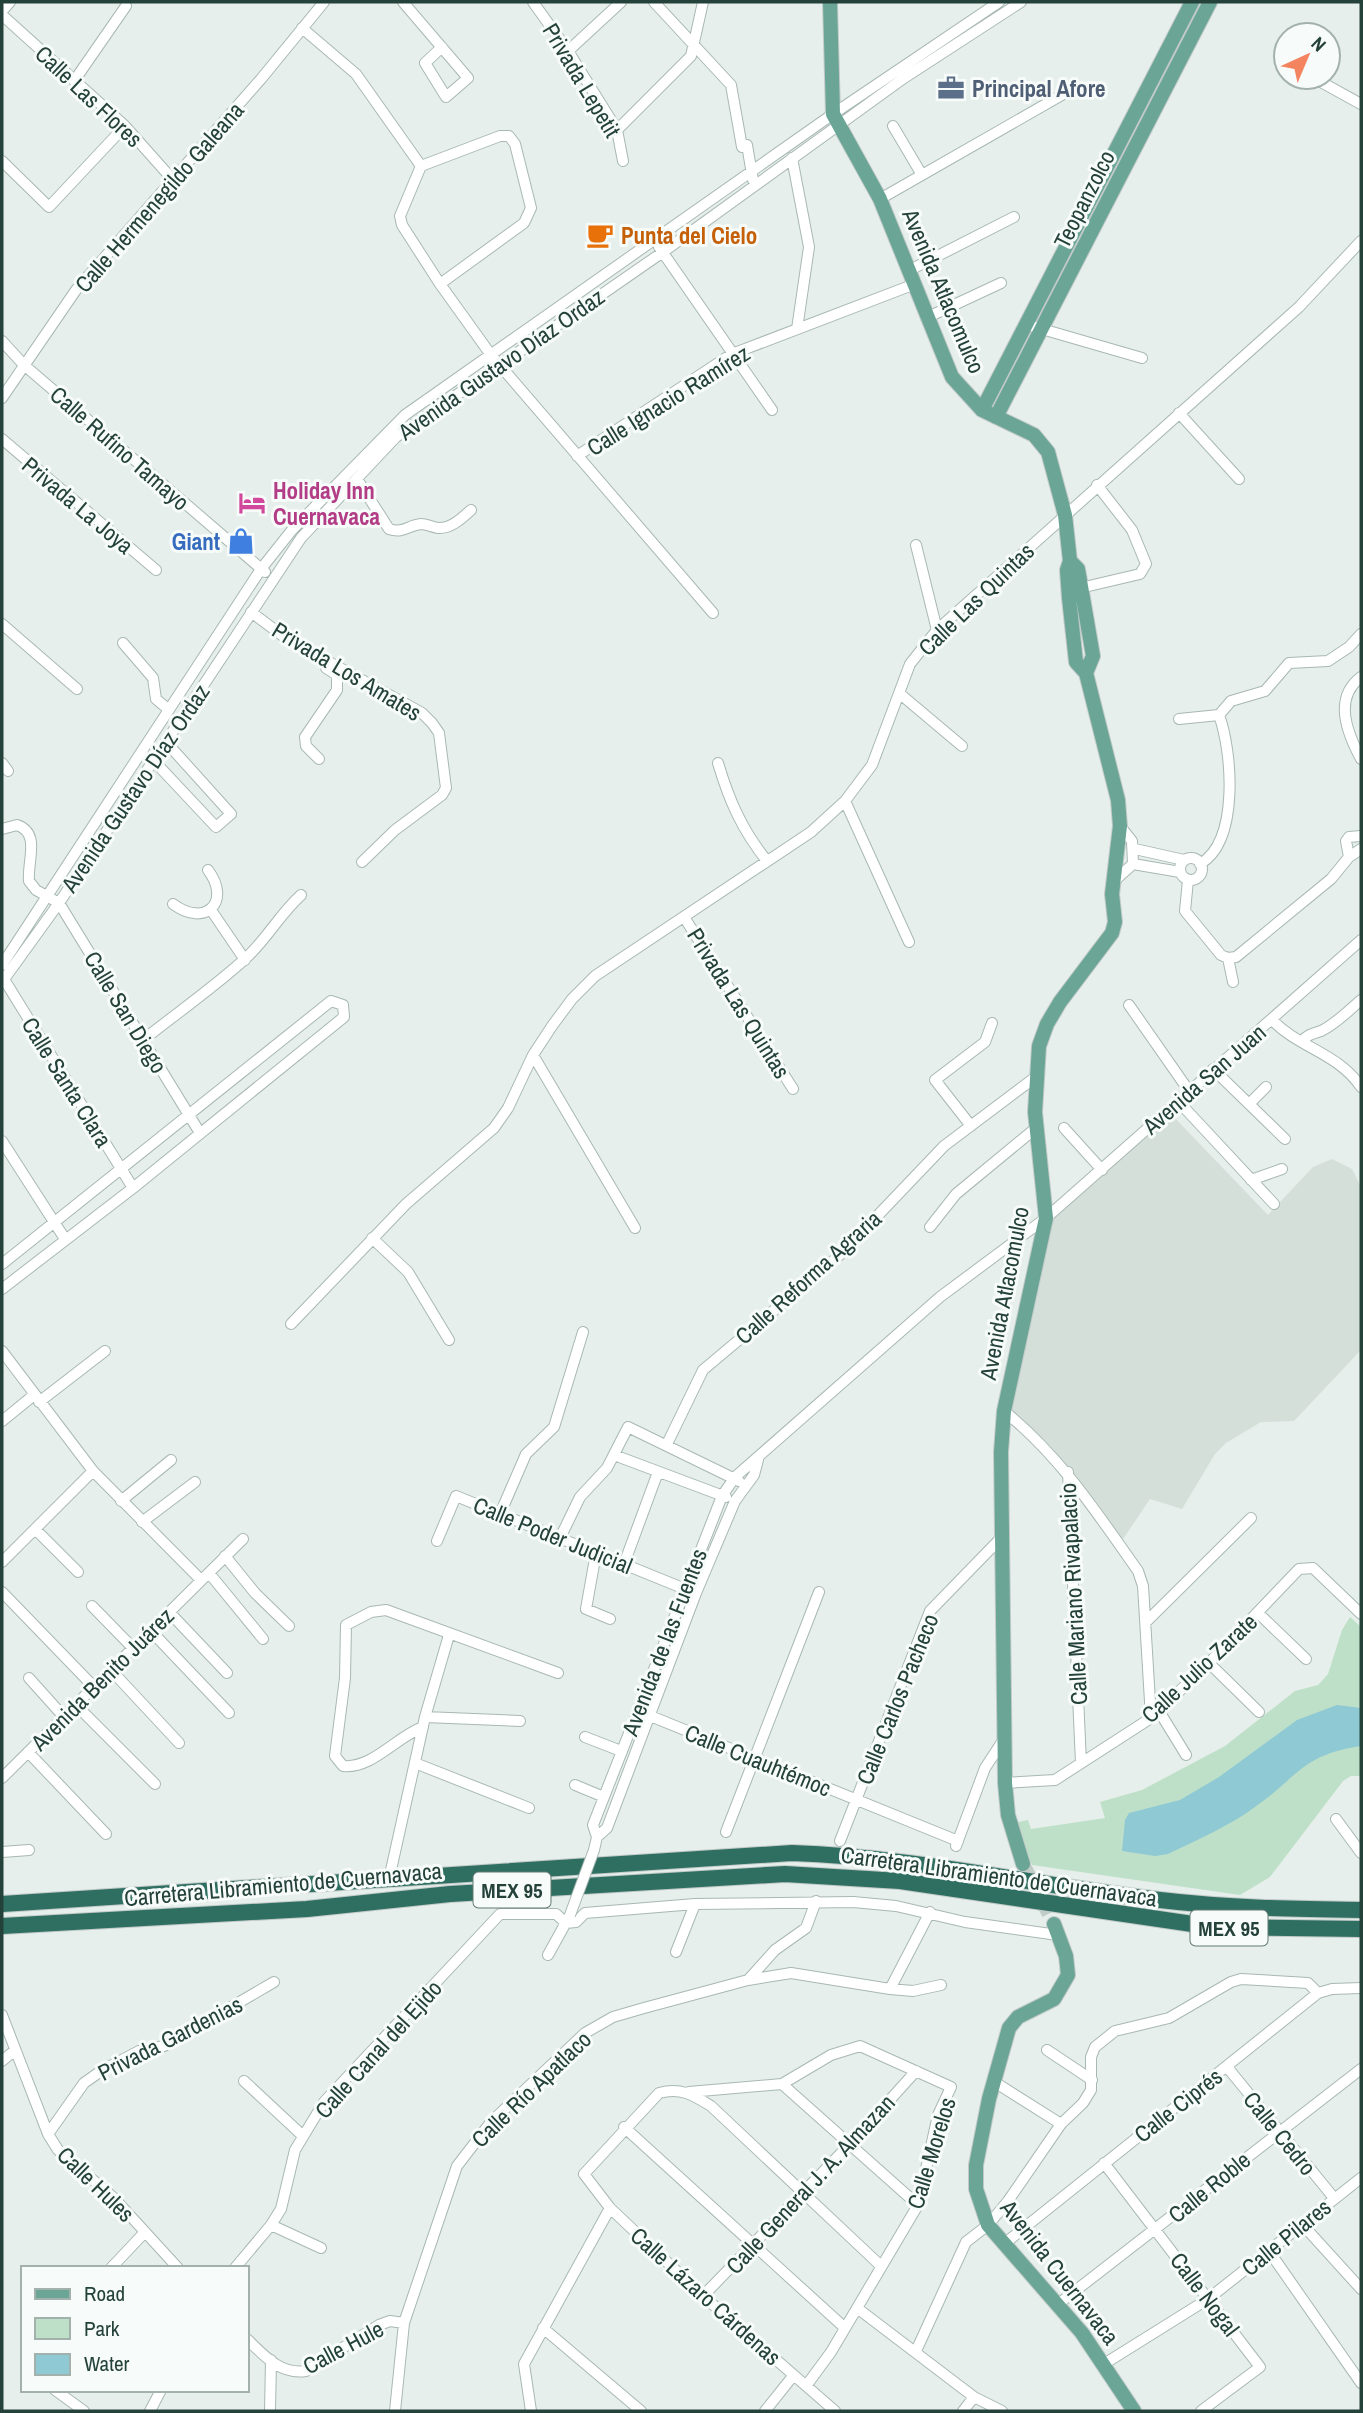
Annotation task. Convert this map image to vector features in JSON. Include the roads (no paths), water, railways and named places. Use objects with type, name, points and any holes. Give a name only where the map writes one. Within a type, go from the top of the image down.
[{"type":"highway","name":"Carretera Libramiento de Cuernavaca","points":[[2,1904],[720,1857],[816,1854],[875,1858],[1171,1901],[1361,1910]]},
{"type":"highway","name":"Carretera Libramiento de Cuernavaca","points":[[2,1926],[307,1909],[450,1894],[785,1874],[900,1881],[1213,1927],[1361,1929]]},
{"type":"main road","name":"Avenida Atlacomulco","points":[[830,2],[835,119],[880,199],[952,377],[989,413],[1042,442],[1048,452],[1065,515],[1075,589],[1093,656],[1086,673],[1118,800],[1120,826],[1114,882],[1115,922],[1112,933],[1047,1024],[1039,1046],[1037,1128],[1046,1218],[1004,1410],[1001,1538],[1005,1783],[1008,1815],[1023,1864]]},
{"type":"main road","name":"Teopanzolco","points":[[989,413],[1028,325],[1192,2]]},
{"type":"main road","name":"Teopanzolco","points":[[989,413],[1043,328],[1210,2]]},
{"type":"main road","points":[[1117,150],[1130,157]]},
{"type":"main road","name":"Avenida Cuernavaca","points":[[1056,1930],[1066,1956],[1068,1975],[1054,1999],[1018,2017],[1009,2028],[993,2081],[976,2165],[976,2189],[988,2225],[1083,2333],[1129,2409]]},
{"type":"street","points":[[2,13],[10,2]]},
{"type":"street","name":"Calle Hermenegildo Galeana","points":[[2,398],[76,290],[324,2]]},
{"type":"street","points":[[403,2],[442,47],[468,78],[446,97],[425,63],[442,47]]},
{"type":"street","name":"Privada Lepetit","points":[[533,2],[568,51],[617,130],[623,161]]},
{"type":"street","points":[[568,51],[621,2]]},
{"type":"street","points":[[654,2],[731,85],[742,147],[747,145],[753,180]]},
{"type":"street","points":[[617,130],[691,56],[703,2]]},
{"type":"street","name":"Avenida Gustavo Díaz Ordaz","points":[[2,965],[261,569],[405,415],[663,252],[835,119],[1004,4],[1021,2]]},
{"type":"street","points":[[74,81],[126,6]]},
{"type":"street","name":"Calle Las Flores","points":[[2,13],[125,126],[173,180]]},
{"type":"street","points":[[302,28],[356,74],[421,166]]},
{"type":"street","points":[[880,199],[1074,88]]},
{"type":"street","points":[[1337,91],[1361,104]]},
{"type":"street","name":"Avenida Gustavo Díaz Ordaz","points":[[3,979],[59,903],[273,578],[328,500],[357,479],[413,423],[495,359],[656,242],[792,158],[835,119]]},
{"type":"street","points":[[2,161],[49,207],[125,126]]},
{"type":"street","points":[[893,126],[922,176]]},
{"type":"street","points":[[440,284],[524,223],[531,208],[515,144],[509,136],[500,136],[421,166],[400,216],[402,225],[440,284],[495,359],[713,614]]},
{"type":"street","points":[[792,158],[809,247],[797,329]]},
{"type":"street","name":"Calle Ignacio Ramírez","points":[[578,456],[732,354],[797,329],[913,277],[1014,217]]},
{"type":"street","name":"Calle Las Quintas","points":[[533,1055],[572,999],[595,976],[811,832],[845,801],[872,765],[910,664],[937,630],[1298,307],[1361,241]]},
{"type":"street","points":[[656,242],[772,410]]},
{"type":"street","points":[[926,318],[1001,283]]},
{"type":"street","points":[[1028,325],[1142,358]]},
{"type":"street","name":"Calle Rufino Tamayo","points":[[2,341],[24,365],[273,578]]},
{"type":"street","points":[[1179,413],[1239,479]]},
{"type":"street","name":"Privada La Joya","points":[[2,439],[156,570]]},
{"type":"street","points":[[357,479],[389,528],[396,531],[405,531],[419,524],[442,529],[456,523],[471,510]]},
{"type":"street","points":[[1075,589],[1140,574],[1146,564],[1132,530],[1097,485]]},
{"type":"street","points":[[916,545],[937,630]]},
{"type":"street","name":"Privada Los Amates","points":[[251,612],[325,661],[422,713],[439,733],[446,788],[395,830],[362,862]]},
{"type":"street","points":[[2,624],[77,688]]},
{"type":"street","points":[[1178,719],[1219,715],[1231,701],[1265,691],[1289,663],[1328,661],[1361,634]]},
{"type":"street","points":[[122,643],[153,678],[156,699],[169,710]]},
{"type":"street","points":[[202,659],[215,667]]},
{"type":"street","points":[[319,759],[306,746],[305,737],[337,690],[337,675],[323,666],[325,661]]},
{"type":"street","points":[[1361,677],[1346,694],[1345,704],[1351,740],[1361,759]]},
{"type":"street","points":[[899,693],[962,746]]},
{"type":"street","points":[[1133,864],[1199,877],[1200,864],[1213,854],[1218,846],[1228,809],[1229,749],[1219,715]]},
{"type":"street","points":[[154,761],[216,827],[231,814],[166,743]]},
{"type":"street","points":[[718,762],[731,806],[749,838],[767,861]]},
{"type":"street","points":[[845,801],[909,942]]},
{"type":"street","points":[[2,830],[18,825],[30,833],[32,841],[29,881],[36,890],[48,897]]},
{"type":"street","points":[[1114,882],[1133,864],[1135,849],[1120,826]]},
{"type":"street","points":[[1349,857],[1346,841],[1349,837],[1361,835]]},
{"type":"street","points":[[1135,849],[1184,860],[1193,858],[1200,864]]},
{"type":"street","points":[[1184,860],[1185,911],[1221,955],[1228,958],[1236,957],[1331,879],[1349,857],[1361,849]]},
{"type":"street","points":[[173,904],[185,914],[199,915],[211,910],[218,898],[218,884],[208,870]]},
{"type":"street","points":[[143,1040],[245,960],[275,926],[284,911],[301,895]]},
{"type":"street","name":"Calle San Diego","points":[[48,897],[59,903],[200,1133]]},
{"type":"street","points":[[211,910],[245,960]]},
{"type":"street","name":"Privada Las Quintas","points":[[684,917],[793,1089]]},
{"type":"street","name":"Avenida San Juan","points":[[1046,1218],[1361,940]]},
{"type":"street","points":[[1228,958],[1233,982]]},
{"type":"street","name":"Calle Santa Clara","points":[[3,979],[133,1188]]},
{"type":"street","points":[[1302,1041],[1361,1000]]},
{"type":"street","points":[[2,1264],[331,1001],[343,1005],[344,1017],[133,1188],[2,1289]]},
{"type":"street","points":[[1129,1005],[1189,1091]]},
{"type":"street","points":[[1272,1020],[1286,1035],[1302,1041],[1339,1063],[1361,1087]]},
{"type":"street","points":[[971,1126],[934,1080],[985,1042],[992,1023]]},
{"type":"street","points":[[1319,1050],[1320,1031]]},
{"type":"street","points":[[533,1055],[635,1228]]},
{"type":"street","points":[[291,1324],[406,1204],[494,1128],[508,1108],[533,1055]]},
{"type":"street","points":[[259,1058],[271,1074]]},
{"type":"street","points":[[1213,1069],[1285,1139]]},
{"type":"street","name":"Calle Reforma Agraria","points":[[667,1444],[703,1370],[841,1254],[944,1146],[1037,1076]]},
{"type":"street","points":[[1249,1104],[1266,1087]]},
{"type":"street","points":[[1178,1101],[1274,1203]]},
{"type":"street","points":[[930,1227],[956,1194],[1037,1128]]},
{"type":"street","points":[[1064,1128],[1102,1170]]},
{"type":"street","points":[[2,1141],[65,1239]]},
{"type":"street","points":[[1251,1180],[1282,1169]]},
{"type":"street","name":"Avenida de las Fuentes","points":[[597,1837],[607,1828],[642,1713],[690,1591],[722,1496],[735,1477],[758,1460],[940,1297],[1046,1218]]},
{"type":"street","points":[[372,1238],[408,1272],[449,1340]]},
{"type":"street","points":[[500,1514],[526,1454],[554,1427],[583,1332]]},
{"type":"street","points":[[2,1351],[93,1471],[142,1522],[205,1576],[263,1639]]},
{"type":"street","points":[[2,1421],[105,1351]]},
{"type":"street","name":"Calle Mariano Rivapalacio","points":[[1004,1410],[1068,1472],[1081,1763]]},
{"type":"street","points":[[560,1538],[580,1497],[596,1482],[628,1427],[735,1477],[744,1486]]},
{"type":"street","points":[[614,1455],[735,1501]]},
{"type":"street","points":[[121,1501],[172,1460]]},
{"type":"street","name":"Avenida de las Fuentes","points":[[690,1591],[735,1501],[754,1475],[758,1460]]},
{"type":"street","points":[[2,1562],[93,1471]]},
{"type":"street","points":[[624,1564],[658,1472]]},
{"type":"street","points":[[1068,1472],[1138,1571],[1155,1715],[1186,1755]]},
{"type":"street","points":[[142,1522],[195,1482]]},
{"type":"street","name":"Calle Poder Judicial","points":[[437,1541],[456,1496],[690,1591]]},
{"type":"street","points":[[1146,1622],[1251,1518]]},
{"type":"street","points":[[35,1529],[78,1572]]},
{"type":"street","name":"Calle Carlos Pacheco","points":[[840,1842],[930,1611],[1001,1538]]},
{"type":"street","name":"Avenida Benito Juárez","points":[[4,1771],[28,1752],[243,1539]]},
{"type":"street","points":[[596,1553],[586,1609],[610,1619]]},
{"type":"street","points":[[225,1556],[255,1593],[289,1626]]},
{"type":"street","name":"Calle Julio Zarate","points":[[1005,1783],[1055,1780],[1155,1715],[1299,1569],[1313,1568],[1361,1614]]},
{"type":"street","points":[[2,1592],[93,1687]]},
{"type":"street","points":[[726,1832],[819,1592]]},
{"type":"street","points":[[92,1606],[133,1648]]},
{"type":"street","points":[[520,1721],[424,1722],[359,1766],[343,1766],[335,1756],[345,1678],[346,1625],[371,1612],[386,1610],[558,1673]]},
{"type":"street","points":[[169,1612],[227,1673]]},
{"type":"street","points":[[1258,1613],[1306,1659]]},
{"type":"street","points":[[150,1631],[229,1713]]},
{"type":"street","points":[[389,1879],[424,1722],[449,1635]]},
{"type":"street","points":[[1209,1663],[1259,1712]]},
{"type":"street","points":[[111,1670],[179,1743]]},
{"type":"street","points":[[29,1678],[64,1717]]},
{"type":"street","points":[[76,1705],[155,1784]]},
{"type":"street","name":"Avenida de las Fuentes","points":[[548,1955],[568,1919],[594,1850],[597,1837],[593,1825],[621,1751],[642,1713]]},
{"type":"street","name":"Calle Cuauhtémoc","points":[[642,1713],[857,1800],[957,1844],[985,1769],[1004,1739]]},
{"type":"street","points":[[400,1737],[416,1759],[528,1808]]},
{"type":"street","points":[[585,1737],[621,1751]]},
{"type":"street","points":[[28,1752],[106,1834]]},
{"type":"street","points":[[575,1785],[604,1797]]},
{"type":"street","points":[[1336,1819],[1361,1853]]},
{"type":"street","points":[[2,1852],[29,1850]]},
{"type":"street","points":[[568,1919],[576,1923],[584,1913],[695,1904],[816,1901],[853,1902],[930,1912],[965,1922],[1056,1930]]},
{"type":"street","points":[[748,1980],[775,1950],[809,1924],[816,1901]]},
{"type":"street","points":[[676,1952],[695,1904]]},
{"type":"street","points":[[890,1989],[930,1912]]},
{"type":"street","name":"Calle Canal del Ejido","points":[[237,2266],[281,2209],[295,2150],[324,2102],[500,1914],[556,1914],[568,1919]]},
{"type":"street","name":"Calle Río Apatlaco","points":[[395,2411],[404,2323],[457,2166],[491,2122],[584,2032],[613,2017],[748,1980],[791,1973],[913,1991],[941,1985]]},
{"type":"street","name":"Privada Gardenias","points":[[48,2134],[85,2082],[101,2071],[139,2051],[164,2046],[274,1982]]},
{"type":"street","points":[[916,2351],[966,2242],[988,2225],[1061,2124],[1083,2103],[1091,2090],[1091,2057],[1104,2039],[1115,2031],[1169,2018],[1231,1982],[1308,1983],[1318,1993],[1332,1989],[1361,1988]]},
{"type":"street","name":"Calle Ciprés","points":[[1004,2244],[1318,1993]]},
{"type":"street","name":"Calle Hules","points":[[2,2015],[48,2134],[58,2150],[114,2198],[176,2266]]},
{"type":"street","name":"Calle Morelos","points":[[584,2174],[624,2127],[659,2093],[673,2089],[689,2092],[782,2084],[831,2056],[860,2046],[951,2087],[938,2115],[918,2205],[845,2328],[806,2386]]},
{"type":"street","points":[[1047,2050],[1092,2080]]},
{"type":"street","points":[[2,2061],[15,2051]]},
{"type":"street","name":"Calle Cedro","points":[[1227,2067],[1334,2199]]},
{"type":"street","name":"Calle Roble","points":[[1057,2305],[1361,2069]]},
{"type":"street","name":"Calle General J. A. Almazan","points":[[703,2296],[850,2144],[916,2071]]},
{"type":"street","points":[[244,2081],[303,2136]]},
{"type":"street","points":[[993,2081],[1061,2124]]},
{"type":"street","points":[[782,2084],[918,2205]]},
{"type":"street","points":[[689,2092],[711,2106],[881,2266]]},
{"type":"street","points":[[624,2127],[845,2328]]},
{"type":"street","name":"Calle Nogal","points":[[1104,2163],[1260,2367],[1201,2411]]},
{"type":"street","name":"Calle Lázaro Cárdenas","points":[[584,2174],[610,2208],[703,2296],[835,2411]]},
{"type":"street","name":"Calle Pilares","points":[[1104,2364],[1208,2299],[1361,2178]]},
{"type":"street","points":[[531,2411],[524,2364],[610,2208]]},
{"type":"street","points":[[1302,2224],[1361,2289]]},
{"type":"street","points":[[271,2225],[321,2248]]},
{"type":"street","points":[[113,2266],[145,2232]]},
{"type":"street","points":[[1269,2251],[1361,2383]]},
{"type":"street","points":[[857,2308],[974,2397],[1002,2411]]},
{"type":"street","name":"Calle Hule","points":[[271,2360],[283,2370],[306,2371],[379,2325],[390,2321],[404,2323]]},
{"type":"street","points":[[543,2328],[641,2411]]},
{"type":"street","points":[[248,2340],[271,2360],[270,2411]]},
{"type":"street","points":[[765,2411],[793,2376]]},
{"type":"street","points":[[58,2392],[84,2411]]},
{"type":"street","points":[[150,2411],[160,2392]]},
{"type":"street","points":[[963,2411],[974,2397]]},
{"type":"water","points":[[1337,1705],[1361,1708],[1361,1746],[1312,1761],[1245,1814],[1168,1854],[1155,1856],[1122,1851],[1125,1820],[1129,1813],[1180,1800],[1219,1777],[1297,1720]]},
{"type":"tunnel","points":[[1023,1864],[1054,1924]]},
{"type":"place","name":"Principal Afore","points":[[951,88]]},
{"type":"place","name":"Punta del Cielo","points":[[600,235]]},
{"type":"place","name":"Holiday Inn Cuernavaca","points":[[252,503]]},
{"type":"place","name":"Giant","points":[[241,541]]}]
